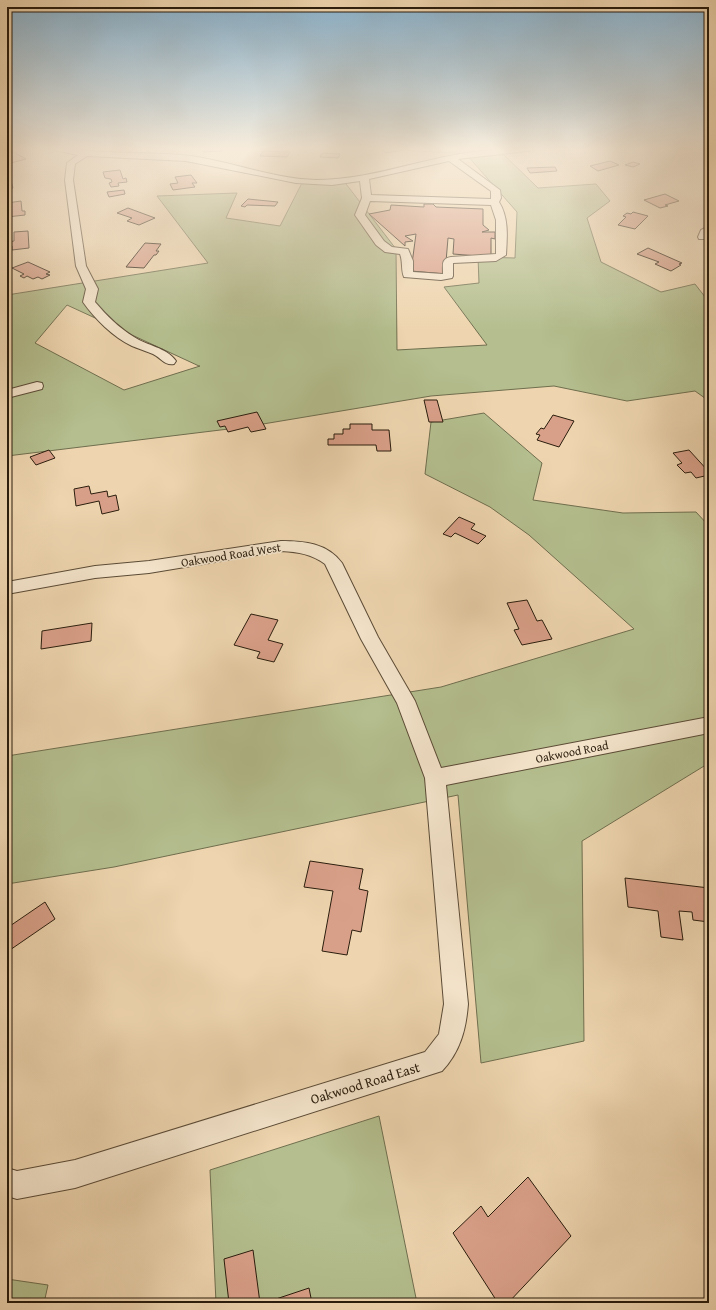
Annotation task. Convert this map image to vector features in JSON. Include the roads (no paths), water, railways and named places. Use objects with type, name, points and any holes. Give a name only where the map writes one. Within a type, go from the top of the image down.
[{"type":"street","points":[[73,209],[81,266],[92,289],[89,302],[117,330],[135,343],[158,351],[170,360]]},
{"type":"street","points":[[362,209],[360,215],[380,243],[389,250],[404,251],[408,261],[408,275],[441,277],[448,276],[448,261],[496,258],[501,255],[501,218],[499,209]]},
{"type":"street","points":[[7,394],[37,386]]},
{"type":"street","name":"Oakwood Road West","points":[[7,588],[95,572],[150,567],[281,546],[304,547],[321,553],[331,560],[336,566],[370,639],[406,701],[435,778]]},
{"type":"street","name":"Oakwood Road","points":[[435,778],[709,726]]},
{"type":"street","name":"Oakwood Road East","points":[[10,1188],[75,1174],[433,1062],[444,1050],[454,1028],[456,1004],[435,778]]}]
